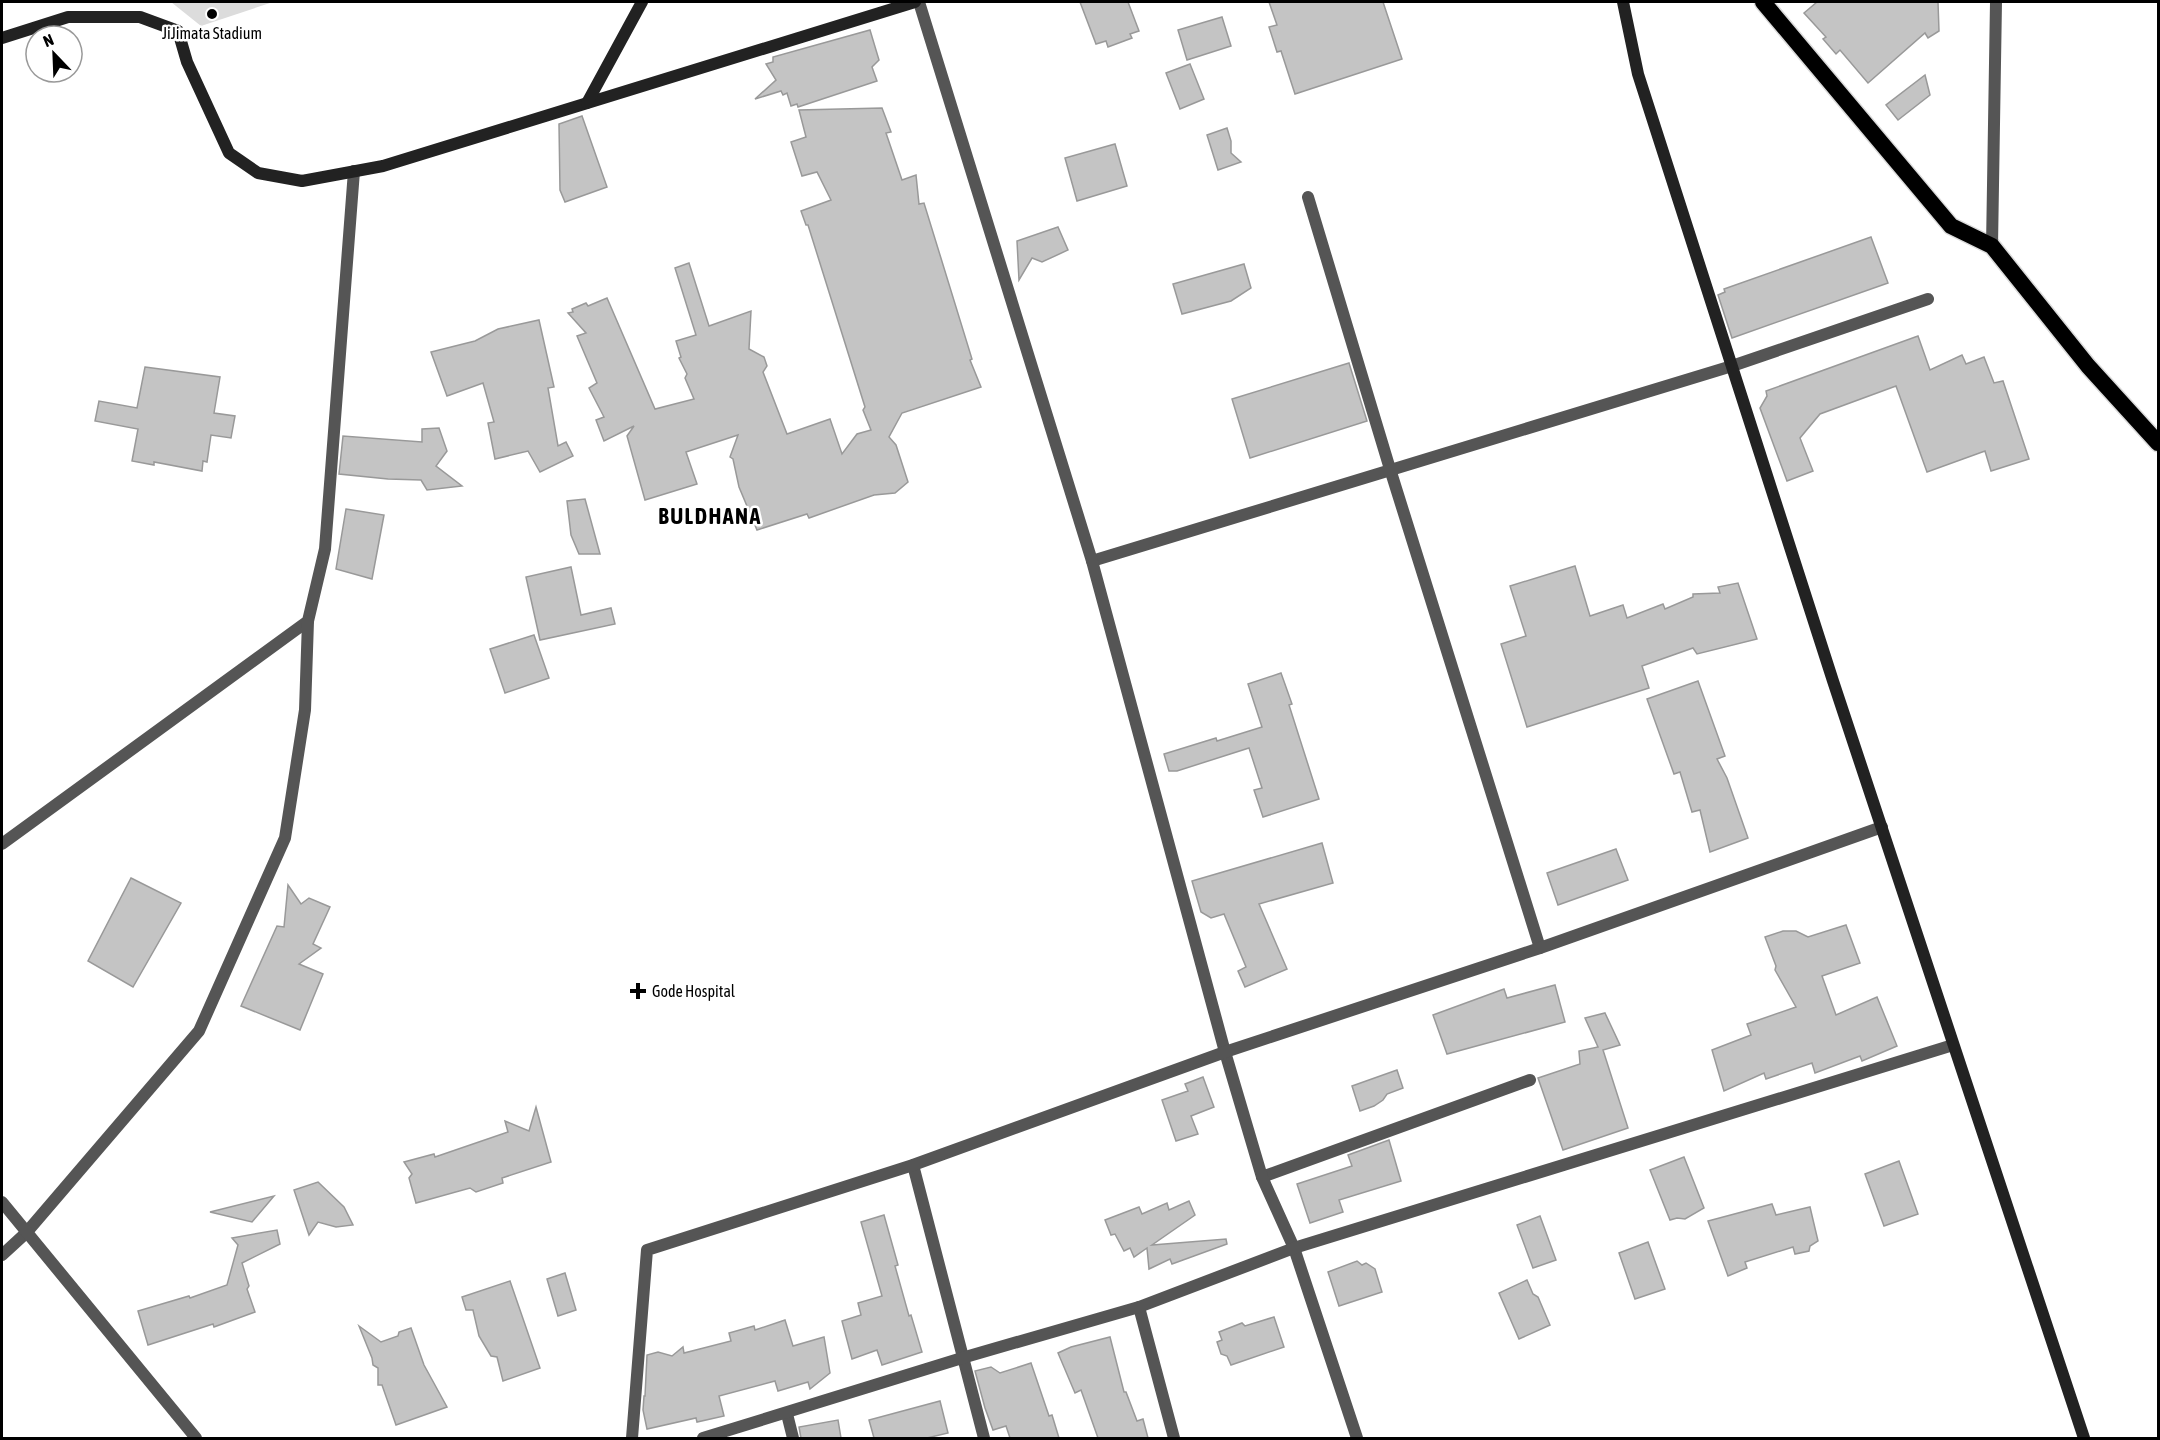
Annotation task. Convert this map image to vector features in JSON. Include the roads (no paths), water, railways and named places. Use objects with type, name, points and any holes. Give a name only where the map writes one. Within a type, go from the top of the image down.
[{"type":"highway","points":[[1763,2],[1951,225],[1992,246],[2088,366],[2158,443]]},
{"type":"main road","points":[[587,103],[642,2]]},
{"type":"main road","points":[[2,38],[68,17],[140,17],[178,31],[187,62],[229,153],[258,173],[302,181],[383,166],[917,2]]},
{"type":"main road","points":[[1623,2],[1638,74],[1833,681],[2084,1438]]},
{"type":"street","points":[[917,2],[1092,561],[1225,1052],[1262,1177],[1294,1248],[1357,1438]]},
{"type":"street","points":[[1992,246],[1996,2]]},
{"type":"street","points":[[2,1255],[26,1233],[199,1031],[285,838],[305,710],[308,621],[325,549],[354,171]]},
{"type":"street","points":[[1308,197],[1390,469],[1540,948]]},
{"type":"street","points":[[1092,561],[1732,366],[1928,299]]},
{"type":"street","points":[[2,844],[308,621]]},
{"type":"street","points":[[632,1438],[647,1250],[913,1165],[1225,1052],[1540,948],[1882,827]]},
{"type":"street","points":[[703,1438],[787,1414],[962,1358],[1139,1307],[1294,1248],[1953,1045]]},
{"type":"street","points":[[1262,1177],[1530,1080]]},
{"type":"street","points":[[913,1165],[984,1438]]},
{"type":"street","points":[[2,1202],[196,1438]]},
{"type":"street","points":[[1139,1307],[1174,1438]]},
{"type":"street","points":[[787,1414],[793,1438]]},
{"type":"place","name":"JiJimata Stadium","points":[[212,14]]},
{"type":"place","name":"Gode Hospital","points":[[638,991]]},
{"type":"district","name":"BULDHANA","points":[[710,516]]}]
